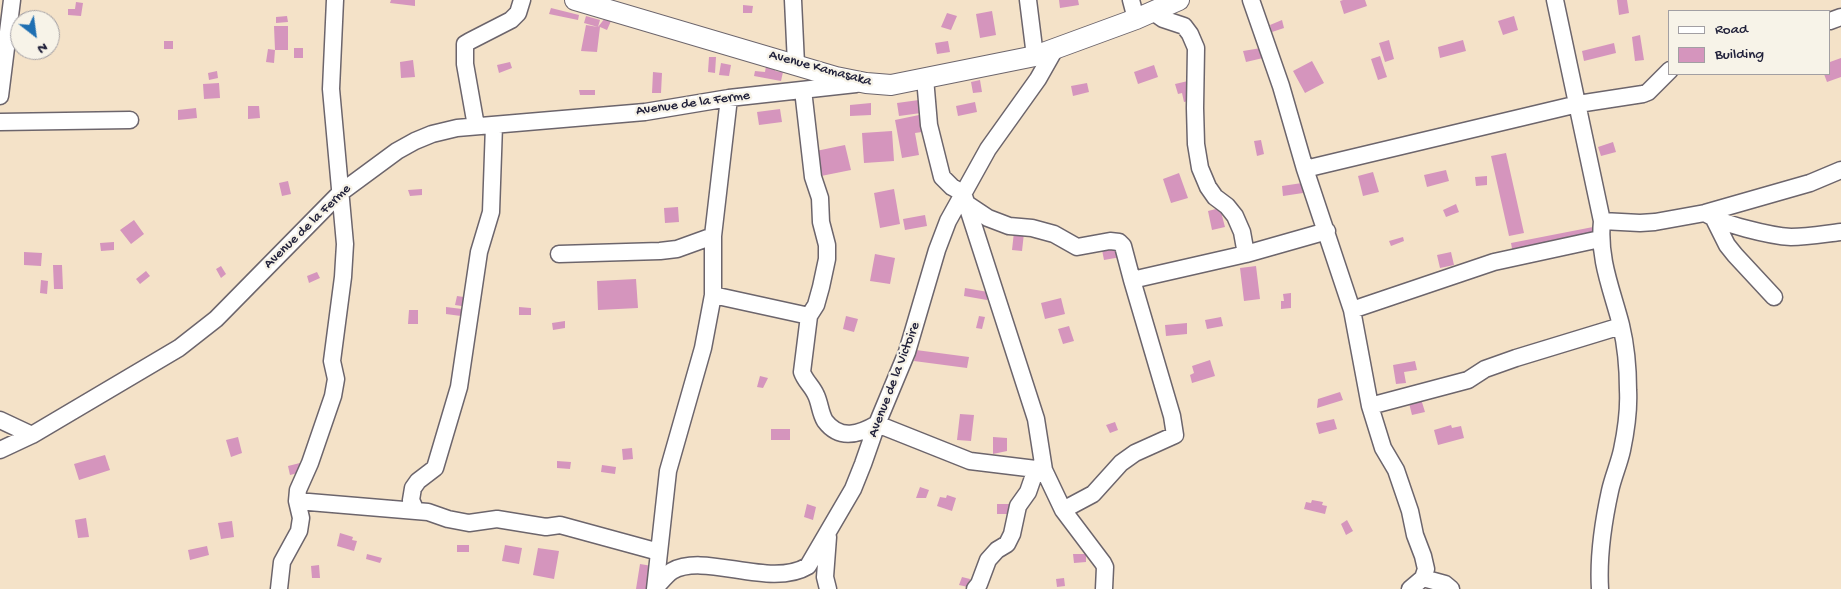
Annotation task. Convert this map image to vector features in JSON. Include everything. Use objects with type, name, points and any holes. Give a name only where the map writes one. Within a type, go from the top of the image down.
[{"type":"street","points":[[0,96],[12,0]]},
{"type":"street","points":[[279,589],[282,562],[299,531],[301,518],[297,501],[298,490],[310,463],[333,396],[336,379],[332,361],[344,277],[345,244],[331,89],[334,0]]},
{"type":"street","points":[[476,126],[465,64],[465,44],[511,20],[518,13],[522,0]]},
{"type":"street","points":[[793,0],[796,64]]},
{"type":"street","points":[[1028,0],[1035,56]]},
{"type":"street","name":"Avenue Kamasaka","points":[[579,1],[836,76],[866,83],[891,85],[1035,56],[1055,50],[1140,10],[1179,0]]},
{"type":"street","points":[[1250,0],[1281,86],[1352,310],[1370,406],[1383,448],[1396,470],[1423,556],[1426,569],[1423,578],[1410,589]]},
{"type":"street","points":[[1555,0],[1602,221],[1600,239],[1605,269],[1621,326],[1626,353],[1627,409],[1622,451],[1610,491],[1600,546],[1600,589]]},
{"type":"street","points":[[1140,10],[1184,26],[1190,34],[1196,48],[1196,144],[1200,168],[1208,187],[1215,197],[1227,206],[1235,216],[1242,232],[1246,254]]},
{"type":"street","name":"Avenue de la Victoire","points":[[656,588],[672,571],[682,567],[715,568],[768,574],[802,570],[808,566],[853,489],[907,352],[937,250],[948,221],[965,198],[988,149],[1038,80],[1055,50]]},
{"type":"street","points":[[1306,169],[1578,104],[1643,94],[1648,92],[1668,72]]},
{"type":"street","points":[[925,78],[929,125],[942,177],[988,218],[1009,226],[1032,228],[1054,234],[1077,247],[1110,241],[1119,242],[1123,246],[1176,435],[1135,453],[1121,463],[1093,494],[1063,510]]},
{"type":"street","name":"Avenue de la Ferme","points":[[0,450],[32,435],[145,370],[199,334],[216,320],[340,193],[397,151],[415,141],[432,134],[457,128],[645,112],[729,98],[866,83]]},
{"type":"street","points":[[802,90],[813,177],[820,198],[821,222],[827,245],[827,259],[816,305],[809,316],[802,372],[804,379],[814,391],[825,421],[842,433],[850,434],[862,433],[878,424],[970,461],[1040,469]]},
{"type":"street","points":[[656,588],[668,471],[703,348],[713,295],[713,236],[729,98]]},
{"type":"street","points":[[0,122],[130,120]]},
{"type":"street","points":[[416,511],[411,500],[413,488],[418,480],[435,468],[459,387],[480,252],[491,212],[494,125]]},
{"type":"street","points":[[1602,221],[1640,223],[1709,216],[1810,183],[1841,170]]},
{"type":"street","points":[[965,198],[1033,411],[1040,469],[1063,510],[1103,563],[1105,568],[1104,589]]},
{"type":"street","points":[[1709,216],[1776,235],[1791,237],[1841,232]]},
{"type":"street","points":[[1709,216],[1735,255],[1774,297]]},
{"type":"street","points":[[1132,280],[1246,254],[1327,231]]},
{"type":"street","points":[[559,254],[660,251],[677,249],[713,236]]},
{"type":"street","points":[[1352,310],[1494,262],[1600,239]]},
{"type":"street","points":[[713,295],[809,316]]},
{"type":"street","points":[[1370,406],[1468,380],[1485,369],[1516,358],[1621,326]]},
{"type":"street","points":[[0,420],[32,435]]},
{"type":"street","points":[[975,589],[979,584],[988,560],[1007,544],[1012,534],[1018,506],[1040,469]]},
{"type":"street","points":[[297,501],[428,512],[448,519],[469,523],[497,519],[546,527],[560,525],[659,552]]},
{"type":"street","points":[[828,589],[825,577],[829,531]]},
{"type":"street","points":[[1423,578],[1445,584],[1451,589]]},
{"type":"building","points":[[391,0],[415,0],[415,6],[390,3]]},
{"type":"building","points":[[1059,0],[1078,0],[1079,5],[1060,8]]},
{"type":"building","points":[[1365,0],[1367,6],[1344,14],[1340,1]]},
{"type":"building","points":[[1617,0],[1627,0],[1629,13],[1619,15]]},
{"type":"building","points":[[76,2],[83,3],[81,16],[68,15],[68,9],[75,9]]},
{"type":"building","points":[[743,5],[753,6],[752,13],[743,13]]},
{"type":"building","points":[[551,8],[579,15],[578,20],[549,14]]},
{"type":"building","points":[[992,11],[996,35],[980,38],[976,14]]},
{"type":"building","points":[[947,13],[957,16],[951,30],[941,27]]},
{"type":"building","points":[[287,16],[288,22],[276,23],[276,17]]},
{"type":"building","points":[[586,16],[600,20],[598,27],[584,23]]},
{"type":"building","points":[[1514,16],[1518,30],[1503,35],[1498,21]]},
{"type":"building","points":[[605,18],[611,21],[607,30],[600,27],[597,52],[581,51],[586,25],[598,27]]},
{"type":"building","points":[[1282,20],[1284,28],[1272,32],[1270,25]]},
{"type":"building","points":[[274,26],[288,26],[288,50],[275,50]]},
{"type":"building","points":[[1640,35],[1644,60],[1635,61],[1632,37]]},
{"type":"building","points":[[1389,40],[1394,59],[1385,62],[1379,43]]},
{"type":"building","points":[[1463,40],[1466,51],[1440,58],[1438,47]]},
{"type":"building","points":[[164,41],[173,41],[173,49],[164,49]]},
{"type":"building","points":[[948,41],[950,52],[937,54],[935,43]]},
{"type":"building","points":[[1614,43],[1616,53],[1584,61],[1582,51]]},
{"type":"building","points":[[294,48],[303,48],[303,58],[294,58]]},
{"type":"building","points":[[1261,48],[1263,58],[1246,62],[1243,51]]},
{"type":"building","points":[[268,49],[275,50],[274,63],[266,62]]},
{"type":"building","points":[[1380,56],[1387,77],[1378,80],[1371,59]]},
{"type":"building","points":[[709,57],[716,57],[715,73],[708,72]]},
{"type":"building","points":[[1841,58],[1841,77],[1827,82],[1824,75],[1831,75],[1831,62]]},
{"type":"building","points":[[413,60],[415,77],[401,78],[400,62]]},
{"type":"building","points":[[1312,61],[1324,83],[1305,93],[1293,71]]},
{"type":"building","points":[[510,62],[512,68],[499,73],[497,65]]},
{"type":"building","points":[[721,63],[731,65],[729,76],[719,75]]},
{"type":"building","points":[[1154,65],[1158,77],[1138,84],[1134,72]]},
{"type":"building","points":[[766,66],[776,68],[775,71],[783,72],[781,81],[754,76],[755,71],[765,72]]},
{"type":"building","points":[[217,71],[218,78],[209,80],[208,73]]},
{"type":"building","points":[[653,72],[662,73],[661,93],[652,93]]},
{"type":"building","points":[[980,80],[982,92],[973,93],[971,82]]},
{"type":"building","points":[[1188,81],[1192,100],[1184,102],[1182,93],[1178,94],[1175,84]]},
{"type":"building","points":[[219,83],[220,98],[204,99],[203,84]]},
{"type":"building","points":[[1087,83],[1089,92],[1073,96],[1071,86]]},
{"type":"building","points":[[579,90],[595,90],[595,95],[580,95]]},
{"type":"building","points":[[919,100],[921,113],[899,116],[897,103]]},
{"type":"building","points":[[975,102],[977,112],[958,116],[956,106]]},
{"type":"building","points":[[871,103],[871,115],[850,116],[850,105]]},
{"type":"building","points":[[248,106],[259,106],[260,118],[248,119]]},
{"type":"building","points":[[196,108],[197,118],[178,120],[178,110]]},
{"type":"building","points":[[780,109],[782,122],[759,125],[757,112]]},
{"type":"building","points":[[919,115],[922,132],[915,133],[919,155],[902,158],[895,120]]},
{"type":"building","points":[[892,131],[894,161],[864,163],[862,133]]},
{"type":"building","points":[[1261,140],[1264,154],[1257,156],[1254,141]]},
{"type":"building","points":[[1613,142],[1616,152],[1601,156],[1598,147]]},
{"type":"building","points":[[845,145],[851,170],[821,176],[816,151]]},
{"type":"building","points":[[1506,153],[1524,233],[1509,236],[1491,156]]},
{"type":"building","points":[[1446,170],[1449,181],[1427,187],[1424,175]]},
{"type":"building","points":[[1373,172],[1379,192],[1363,196],[1358,176]]},
{"type":"building","points":[[1179,173],[1188,198],[1171,203],[1163,179]]},
{"type":"building","points":[[1487,176],[1487,185],[1476,186],[1475,177]]},
{"type":"building","points":[[288,181],[291,194],[282,196],[279,183]]},
{"type":"building","points":[[1302,183],[1303,193],[1283,196],[1282,186]]},
{"type":"building","points":[[422,189],[422,195],[410,196],[408,190]]},
{"type":"building","points":[[894,189],[900,224],[880,228],[874,193]]},
{"type":"building","points":[[1456,204],[1459,212],[1446,217],[1443,210]]},
{"type":"building","points":[[678,207],[679,222],[665,223],[664,208]]},
{"type":"building","points":[[1220,208],[1225,227],[1212,230],[1208,211]]},
{"type":"building","points":[[925,215],[927,226],[905,230],[903,219]]},
{"type":"building","points":[[134,220],[144,234],[131,244],[120,230]]},
{"type":"building","points":[[1593,227],[1595,238],[1513,254],[1511,243]]},
{"type":"building","points":[[1014,232],[1024,233],[1022,251],[1012,250]]},
{"type":"building","points":[[1403,237],[1404,241],[1391,246],[1389,241]]},
{"type":"building","points":[[114,242],[114,250],[101,251],[100,243]]},
{"type":"building","points":[[1119,247],[1121,257],[1104,260],[1102,250]]},
{"type":"building","points":[[24,252],[42,253],[41,266],[24,265]]},
{"type":"building","points":[[1451,252],[1454,265],[1440,268],[1437,255]]},
{"type":"building","points":[[875,254],[895,258],[890,284],[870,281]]},
{"type":"building","points":[[53,265],[62,265],[63,289],[54,289]]},
{"type":"building","points":[[221,266],[226,274],[221,278],[216,269]]},
{"type":"building","points":[[1256,266],[1260,299],[1244,301],[1240,268]]},
{"type":"building","points":[[146,271],[150,276],[140,284],[136,279]]},
{"type":"building","points":[[317,272],[320,278],[309,283],[307,276]]},
{"type":"building","points":[[636,279],[638,308],[598,310],[597,281]]},
{"type":"building","points":[[41,280],[48,281],[47,294],[40,293]]},
{"type":"building","points":[[965,288],[988,292],[987,300],[964,296]]},
{"type":"building","points":[[1291,293],[1291,308],[1281,309],[1281,301],[1284,301],[1283,294]]},
{"type":"building","points":[[457,296],[470,298],[468,307],[455,305]]},
{"type":"building","points":[[1061,298],[1065,314],[1045,319],[1041,303]]},
{"type":"building","points":[[446,307],[462,309],[461,316],[446,314]]},
{"type":"building","points":[[519,307],[531,308],[531,315],[519,315]]},
{"type":"building","points":[[409,310],[418,310],[418,324],[408,324]]},
{"type":"building","points":[[846,316],[858,319],[854,332],[843,329]]},
{"type":"building","points":[[979,316],[985,317],[982,329],[976,328]]},
{"type":"building","points":[[1221,317],[1223,326],[1207,329],[1205,320]]},
{"type":"building","points":[[565,321],[565,328],[553,330],[552,323]]},
{"type":"building","points":[[1187,323],[1187,334],[1166,336],[1165,325]]},
{"type":"building","points":[[1069,326],[1074,341],[1063,344],[1058,329]]},
{"type":"building","points":[[916,350],[969,357],[967,368],[914,361]]},
{"type":"building","points":[[1210,360],[1215,376],[1192,383],[1190,375],[1194,373],[1192,366]]},
{"type":"building","points":[[1415,361],[1417,370],[1404,372],[1406,383],[1396,384],[1393,365]]},
{"type":"building","points":[[760,376],[768,378],[763,388],[757,387]]},
{"type":"building","points":[[1340,392],[1343,400],[1317,408],[1318,399]]},
{"type":"building","points":[[1421,399],[1425,412],[1412,415],[1409,403]]},
{"type":"building","points":[[960,414],[974,415],[971,441],[957,440]]},
{"type":"building","points":[[1334,419],[1337,429],[1319,434],[1316,423]]},
{"type":"building","points":[[1115,422],[1118,430],[1110,433],[1106,425]]},
{"type":"building","points":[[1451,425],[1452,428],[1461,426],[1464,438],[1438,445],[1434,430]]},
{"type":"building","points":[[771,429],[790,429],[790,440],[771,440]]},
{"type":"building","points":[[238,437],[242,453],[231,457],[226,440]]},
{"type":"building","points":[[993,437],[1007,438],[1007,451],[993,454]]},
{"type":"building","points":[[632,448],[633,459],[623,460],[622,449]]},
{"type":"building","points":[[105,455],[110,470],[79,480],[74,464]]},
{"type":"building","points":[[557,461],[571,462],[570,469],[557,468]]},
{"type":"building","points":[[300,463],[302,472],[290,475],[288,466]]},
{"type":"building","points":[[602,465],[616,467],[615,474],[601,472]]},
{"type":"building","points":[[920,487],[929,490],[926,498],[916,498]]},
{"type":"building","points":[[947,495],[956,498],[952,511],[937,506],[940,497],[946,498]]},
{"type":"building","points":[[1312,500],[1323,502],[1322,505],[1327,506],[1325,514],[1304,509],[1306,502],[1311,503]]},
{"type":"building","points":[[807,504],[816,507],[813,520],[804,517]]},
{"type":"building","points":[[997,504],[1013,504],[1013,514],[997,514]]},
{"type":"building","points":[[86,518],[89,537],[78,538],[75,520]]},
{"type":"building","points":[[1347,520],[1353,531],[1346,535],[1341,524]]},
{"type":"building","points":[[232,521],[234,537],[221,539],[218,523]]},
{"type":"building","points":[[340,533],[353,537],[352,540],[357,541],[354,551],[337,546]]},
{"type":"building","points":[[457,545],[469,545],[469,552],[457,552]]},
{"type":"building","points":[[505,545],[522,548],[519,564],[502,561]]},
{"type":"building","points":[[207,546],[209,555],[190,560],[188,550]]},
{"type":"building","points":[[538,548],[559,551],[554,579],[533,575]]},
{"type":"building","points":[[367,554],[382,558],[380,563],[366,559]]},
{"type":"building","points":[[1073,554],[1086,554],[1086,562],[1074,563]]},
{"type":"building","points":[[640,564],[652,566],[649,589],[636,589]]},
{"type":"building","points":[[319,565],[320,578],[312,578],[311,566]]},
{"type":"building","points":[[962,577],[970,579],[968,587],[959,585]]},
{"type":"building","points":[[1064,578],[1065,586],[1057,587],[1056,579]]}]
